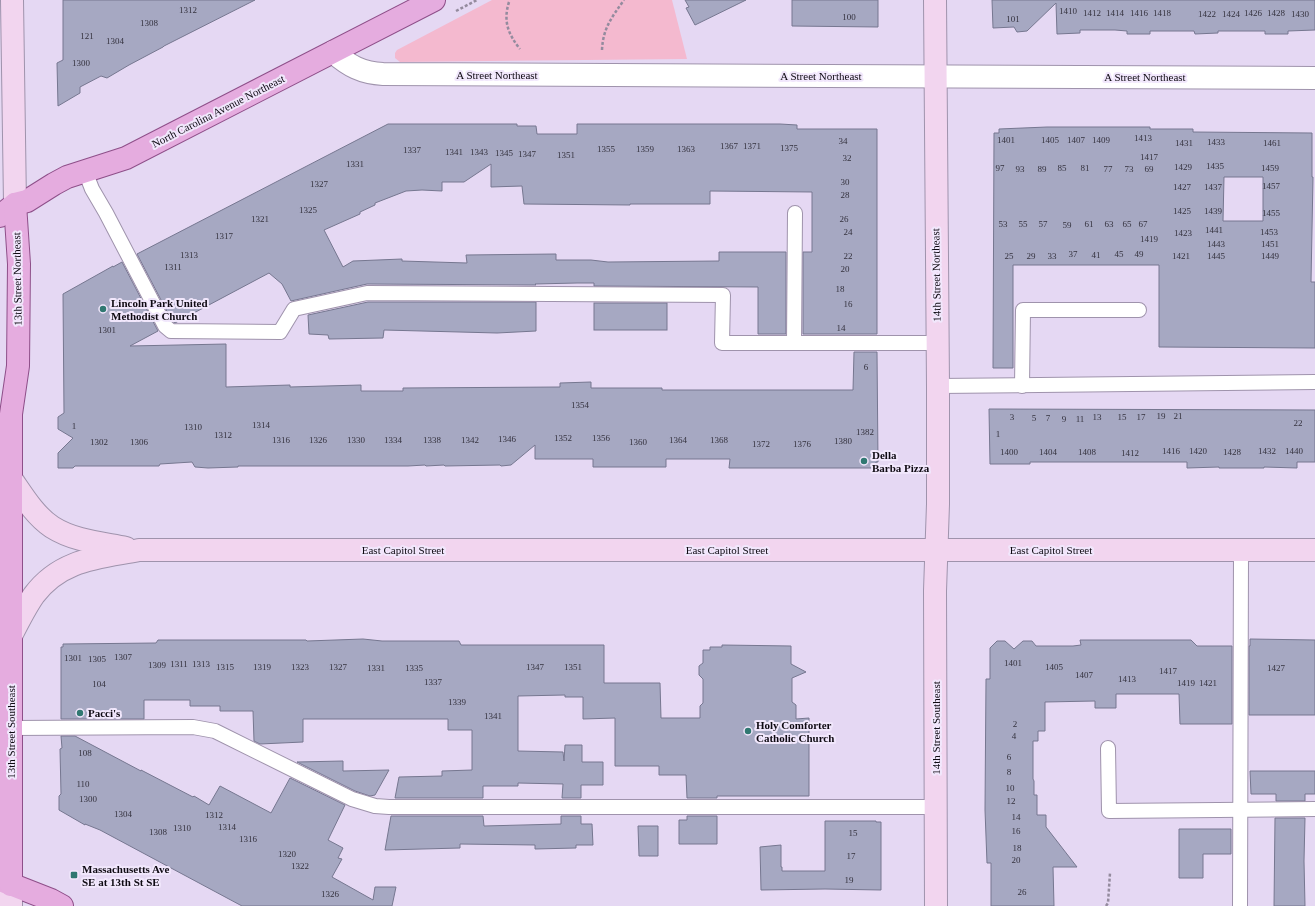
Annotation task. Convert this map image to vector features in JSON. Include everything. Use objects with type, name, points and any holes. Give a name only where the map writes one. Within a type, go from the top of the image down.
[{"type":"main road","name":"13th Street Northeast","points":[[10,558],[11,414],[18,366],[19,264],[8,210],[12,0]]},
{"type":"main road","name":"North Carolina Avenue Northeast","points":[[8,210],[27,201],[67,177],[126,158],[434,0]]},
{"type":"main road","name":"14th Street Northeast","points":[[936,0],[938,386],[938,504],[936,550]]},
{"type":"main road","points":[[0,376],[11,414]]},
{"type":"main road","points":[[10,477],[31,507],[52,526],[74,537],[87,541],[139,550]]},
{"type":"main road","points":[[11,636],[34,596],[53,576],[68,566],[85,560],[139,550]]},
{"type":"main road","name":"East Capitol Street","points":[[139,550],[1315,550]]},
{"type":"main road","name":"14th Street Southeast","points":[[936,550],[936,906]]},
{"type":"main road","name":"13th Street Southeast","points":[[10,558],[10,728],[6,785],[6,882],[11,906]]},
{"type":"main road","points":[[6,882],[62,906]]},
{"type":"street","name":"A Street Northeast","points":[[333,52],[350,66],[372,74],[1315,78]]},
{"type":"lane","points":[[85,172],[92,189],[165,326],[171,331],[280,332],[294,309],[367,293],[723,295],[722,343],[937,343]]},
{"type":"lane","points":[[794,343],[795,213]]},
{"type":"lane","points":[[1022,386],[1023,310],[1139,310]]},
{"type":"lane","points":[[938,386],[1315,382]]},
{"type":"lane","points":[[1240,906],[1241,551]]},
{"type":"lane","points":[[10,728],[193,727],[210,730],[224,734],[352,799],[375,806],[936,807]]},
{"type":"lane","points":[[1108,748],[1109,810],[1315,809]]},
{"type":"path","points":[[602,50],[604,32],[624,0]]},
{"type":"path","points":[[509,2],[506,11],[507,28],[520,49]]},
{"type":"path","points":[[1106,906],[1108,903],[1110,873]]},
{"type":"shaded area","points":[[492,0],[672,0],[687,59],[400,62],[395,58],[395,53],[397,50]]},
{"type":"building","points":[[63,0],[255,0],[164,46],[107,78],[101,76],[80,87],[80,93],[58,106],[57,63],[63,60]]},
{"type":"building","points":[[685,0],[746,0],[695,25],[686,8],[689,7]]},
{"type":"building","points":[[792,0],[878,0],[878,27],[792,26]]},
{"type":"building","points":[[992,0],[1315,0],[1315,30],[1288,31],[1288,34],[1265,34],[1265,31],[1218,31],[1218,33],[1195,34],[1194,31],[1150,31],[1150,34],[1127,34],[1127,31],[1080,30],[1080,33],[1057,34],[1056,3],[1027,31],[1017,32],[1014,27],[993,28]]},
{"type":"building","points":[[388,124],[517,124],[517,126],[536,126],[537,134],[577,134],[577,124],[780,124],[797,125],[797,129],[877,129],[877,334],[803,334],[803,252],[812,252],[812,192],[710,191],[710,204],[524,204],[522,186],[491,187],[491,164],[464,182],[442,182],[442,191],[406,191],[375,203],[375,205],[360,212],[360,214],[324,230],[343,267],[353,261],[402,259],[402,261],[467,263],[466,255],[556,254],[556,260],[591,260],[608,262],[719,261],[719,252],[786,252],[786,334],[758,334],[758,287],[594,286],[594,283],[535,284],[536,285],[367,284],[291,301],[282,284],[269,273],[175,323],[172,321],[137,254]]},
{"type":"building","points":[[1047,127],[1150,127],[1150,129],[1193,129],[1193,132],[1312,133],[1313,177],[1311,282],[1315,282],[1315,348],[1159,347],[1159,265],[1013,265],[1013,368],[993,368],[994,133],[999,133],[999,129]],"holes":[[[1224,177],[1263,177],[1263,221],[1223,221]]]},
{"type":"building","points":[[122,262],[158,331],[130,346],[226,344],[226,387],[361,385],[361,391],[403,391],[403,388],[560,387],[560,383],[591,382],[591,388],[662,388],[662,390],[853,390],[854,352],[877,352],[878,462],[876,462],[876,468],[729,468],[730,459],[666,459],[666,467],[593,467],[593,459],[535,459],[535,445],[511,465],[501,466],[238,466],[208,468],[195,467],[192,462],[160,464],[159,466],[75,466],[73,468],[58,468],[58,453],[73,438],[58,429],[58,417],[64,413],[63,294]]},
{"type":"building","points":[[368,302],[536,302],[536,331],[497,333],[384,330],[383,338],[329,339],[328,335],[309,334],[308,315]]},
{"type":"building","points":[[594,303],[667,303],[667,330],[594,330]]},
{"type":"building","points":[[989,409],[1315,410],[1315,462],[1297,462],[1297,468],[1187,468],[1187,462],[1030,462],[1030,464],[990,464]]},
{"type":"building","points":[[363,639],[382,641],[459,641],[461,645],[604,645],[604,683],[660,683],[661,718],[700,718],[700,706],[703,703],[703,679],[699,675],[699,666],[703,663],[703,650],[710,650],[710,647],[722,647],[722,645],[791,646],[791,664],[806,672],[792,678],[792,702],[796,705],[796,719],[809,718],[809,796],[717,796],[717,798],[687,798],[686,775],[659,775],[659,766],[615,766],[615,718],[583,719],[583,697],[565,697],[565,695],[518,696],[518,751],[563,752],[564,761],[565,745],[582,745],[582,762],[603,762],[603,785],[581,785],[581,798],[562,798],[563,784],[518,783],[518,786],[483,786],[483,798],[395,798],[399,777],[442,776],[442,771],[472,770],[472,730],[448,730],[448,719],[303,719],[303,742],[260,744],[254,741],[253,711],[220,711],[220,706],[190,706],[190,700],[144,700],[144,719],[61,719],[61,647],[63,647],[63,644],[156,643],[158,640],[307,641]]},
{"type":"building","points":[[1250,639],[1315,640],[1315,715],[1249,715]]},
{"type":"building","points":[[1080,640],[1191,640],[1197,646],[1232,646],[1232,724],[1180,724],[1179,694],[1116,694],[1116,708],[1095,708],[1095,701],[1045,702],[1045,731],[1038,731],[1038,741],[1033,741],[1033,779],[1034,795],[1037,795],[1037,815],[1046,815],[1046,827],[1077,867],[1053,867],[1054,906],[991,906],[991,863],[987,863],[985,810],[986,679],[990,679],[990,648],[997,641],[1005,641],[1014,649],[1023,641],[1032,641],[1036,646],[1073,646],[1081,645]]},
{"type":"building","points":[[61,736],[75,736],[209,805],[220,786],[271,813],[290,778],[345,805],[328,840],[343,848],[338,858],[342,859],[332,877],[373,900],[375,887],[396,887],[392,906],[242,906],[100,830],[85,825],[59,810],[59,796],[61,794]]},
{"type":"building","points":[[343,761],[343,771],[389,770],[375,795],[370,796],[355,791],[297,762]]},
{"type":"building","points":[[1250,771],[1315,771],[1315,794],[1305,794],[1305,801],[1276,801],[1276,794],[1251,794]]},
{"type":"building","points":[[391,816],[483,816],[484,826],[561,824],[561,816],[581,816],[581,824],[592,824],[593,845],[576,845],[576,848],[535,849],[535,845],[460,844],[460,848],[385,850]]},
{"type":"building","points":[[687,816],[717,816],[717,844],[679,844],[679,820],[687,820]]},
{"type":"building","points":[[1275,818],[1305,818],[1305,906],[1274,906]]},
{"type":"building","points":[[825,821],[881,822],[881,890],[761,890],[760,847],[781,845],[782,871],[825,871]]},
{"type":"building","points":[[638,826],[658,826],[658,856],[639,856]]},
{"type":"building","points":[[1179,829],[1231,829],[1231,854],[1203,854],[1203,878],[1179,878]]},
{"type":"place","name":"Lincoln Park United Methodist Church","points":[[103,309]]},
{"type":"place","name":"Della Barba Pizza","points":[[864,461]]},
{"type":"place","name":"Pacci's","points":[[80,713]]},
{"type":"place","name":"Holy Comforter Catholic Church","points":[[748,731]]},
{"type":"place","name":"Massachusetts Ave SE at 13th St SE","points":[[74,875]]}]
